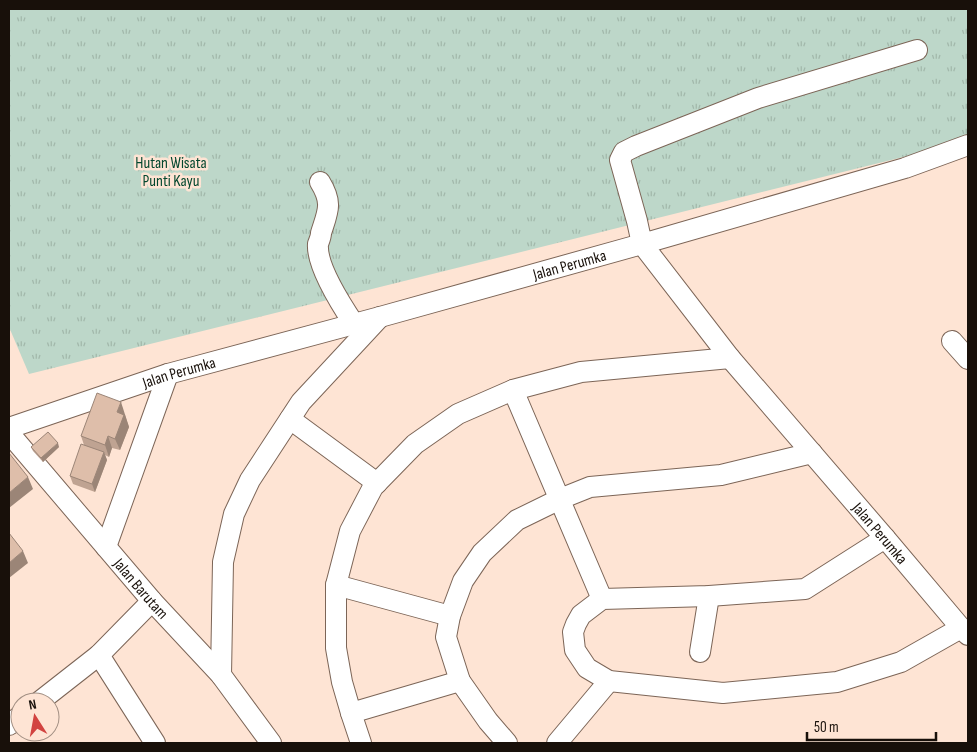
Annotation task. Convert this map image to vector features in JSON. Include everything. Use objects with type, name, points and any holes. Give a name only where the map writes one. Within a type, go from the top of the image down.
[{"type":"street","points":[[917,50],[758,98],[624,152],[620,160],[642,244],[905,168],[968,145]]},
{"type":"street","points":[[320,182],[327,193],[328,200],[328,210],[318,244],[322,266],[343,308],[354,324]]},
{"type":"street","name":"Jalan Perumka","points":[[9,428],[168,374],[642,244],[730,358],[964,631]]},
{"type":"street","points":[[221,674],[222,562],[234,514],[250,480],[300,402],[380,317]]},
{"type":"street","points":[[952,341],[968,360]]},
{"type":"street","points":[[361,743],[350,713],[336,648],[336,585],[350,531],[373,487],[416,444],[458,414],[513,390],[581,372],[730,358]]},
{"type":"street","points":[[106,547],[168,374]]},
{"type":"street","points":[[513,390],[602,599]]},
{"type":"street","points":[[290,419],[377,483]]},
{"type":"street","name":"Jalan Barutam","points":[[9,433],[152,601],[221,674],[271,743]]},
{"type":"street","points":[[508,743],[488,721],[460,681],[446,637],[450,616],[463,581],[482,553],[517,520],[590,487],[720,475],[812,453]]},
{"type":"street","points":[[885,538],[805,589],[709,596],[602,599],[581,615],[576,624],[573,632],[576,650],[586,668],[610,681],[723,692],[837,682],[901,662],[964,631]]},
{"type":"street","points":[[336,585],[450,616]]},
{"type":"street","points":[[700,652],[709,596]]},
{"type":"street","points":[[52,692],[99,655],[152,601]]},
{"type":"street","points":[[99,655],[155,743]]},
{"type":"street","points":[[350,713],[460,681]]},
{"type":"street","points":[[557,743],[610,681]]},
{"type":"green space","name":"Hutan Wisata Punti Kayu","points":[[9,9],[968,9],[968,141],[29,374],[9,327]]},
{"type":"building","points":[[97,393],[121,402],[117,412],[124,415],[115,439],[108,436],[105,445],[81,436]]},
{"type":"building","points":[[48,432],[58,443],[41,458],[31,447]]},
{"type":"building","points":[[81,444],[104,452],[92,484],[70,476]]},
{"type":"building","points":[[9,453],[28,477],[9,493]]},
{"type":"building","points":[[9,533],[23,551],[9,563]]}]
